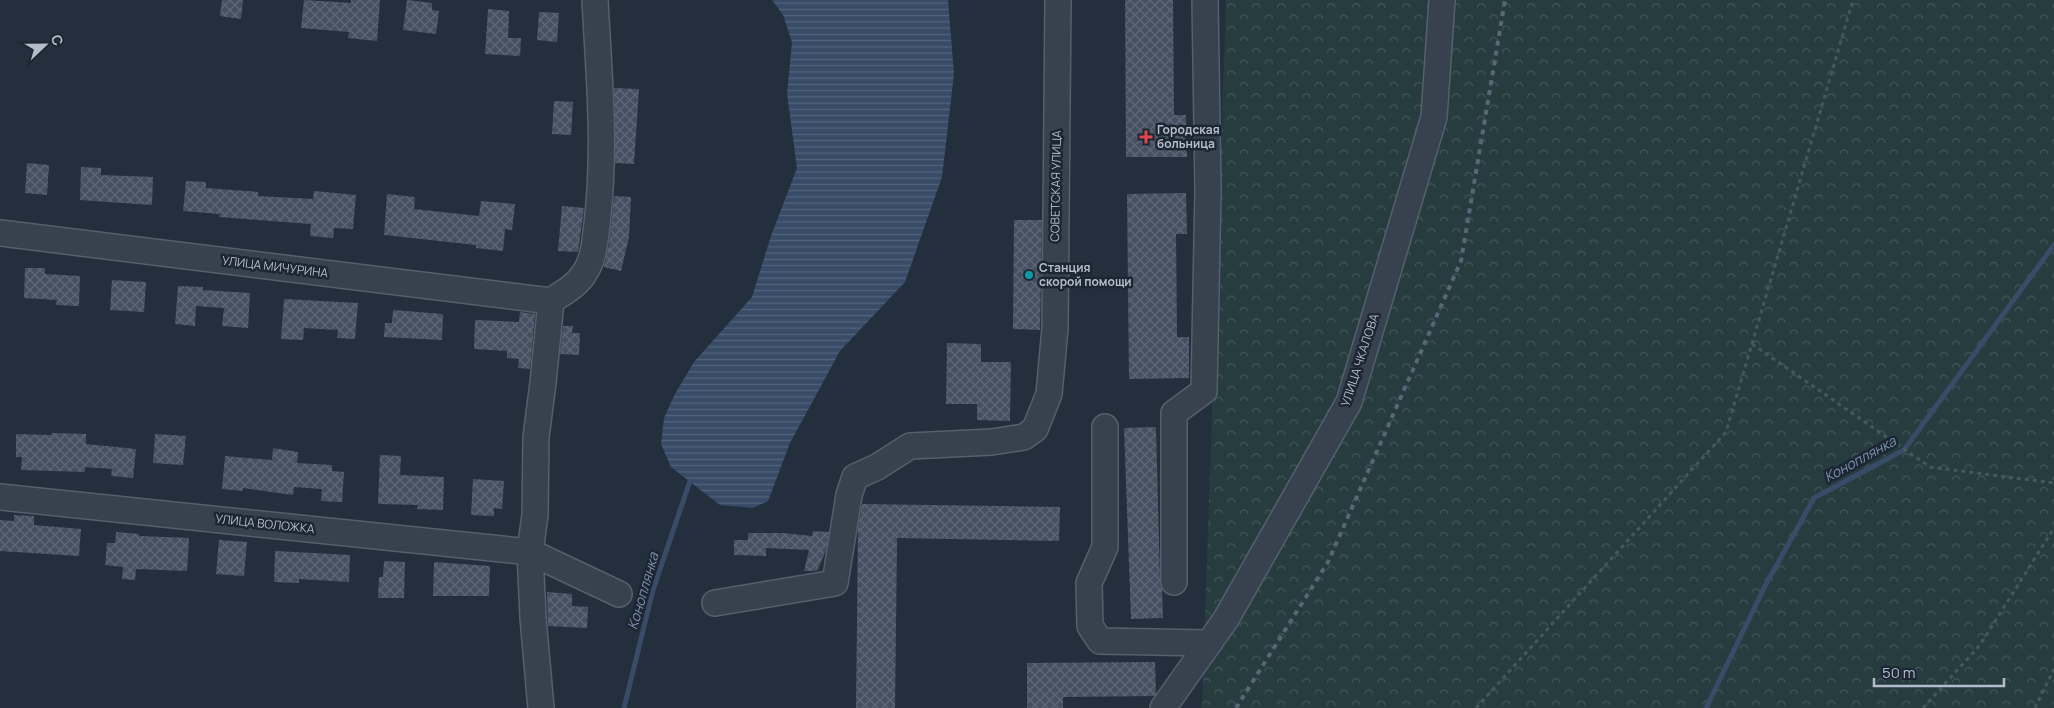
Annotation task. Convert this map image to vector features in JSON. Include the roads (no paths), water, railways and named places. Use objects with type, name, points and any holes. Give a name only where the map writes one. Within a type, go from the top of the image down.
[{"type":"street","points":[[541,708],[533,618],[530,552],[535,515],[536,437],[544,383],[551,301],[575,285],[586,270],[594,249],[603,146],[595,0]]},
{"type":"street","name":"СОВЕТСКАЯ УЛИЦА","points":[[715,603],[835,584],[849,495],[855,477],[877,467],[910,446],[992,442],[1024,437],[1035,429],[1049,394],[1055,328],[1058,0]]},
{"type":"street","points":[[1174,582],[1174,413],[1204,391],[1208,190],[1205,0]]},
{"type":"street","name":"УЛИЦА ЧКАЛОВА","points":[[1163,708],[1226,619],[1349,402],[1434,117],[1442,0]]},
{"type":"street","name":"УЛИЦА МИЧУРИНА","points":[[0,233],[551,301]]},
{"type":"street","points":[[1105,427],[1106,547],[1089,583],[1090,626],[1100,641],[1209,643]]},
{"type":"street","name":"УЛИЦА ВОЛОЖКА","points":[[0,497],[530,552]]},
{"type":"street","points":[[530,552],[619,594]]},
{"type":"water","points":[[772,0],[948,0],[954,74],[942,177],[905,282],[840,351],[790,443],[768,501],[753,508],[720,505],[671,467],[661,444],[664,418],[675,394],[694,362],[752,297],[771,236],[797,168],[787,94],[792,42],[783,15]]},
{"type":"waterway","name":"Коноплянка","points":[[1706,708],[1765,586],[1814,498],[1904,450],[2054,245]]},
{"type":"waterway","name":"Коноплянка","points":[[624,708],[653,590],[690,481]]},
{"type":"railway","points":[[1236,708],[1328,562],[1461,261],[1505,0]]},
{"type":"place","name":"Городская больница","points":[[1146,137]]},
{"type":"place","name":"Станция скорой помощи","points":[[1029,275]]}]
